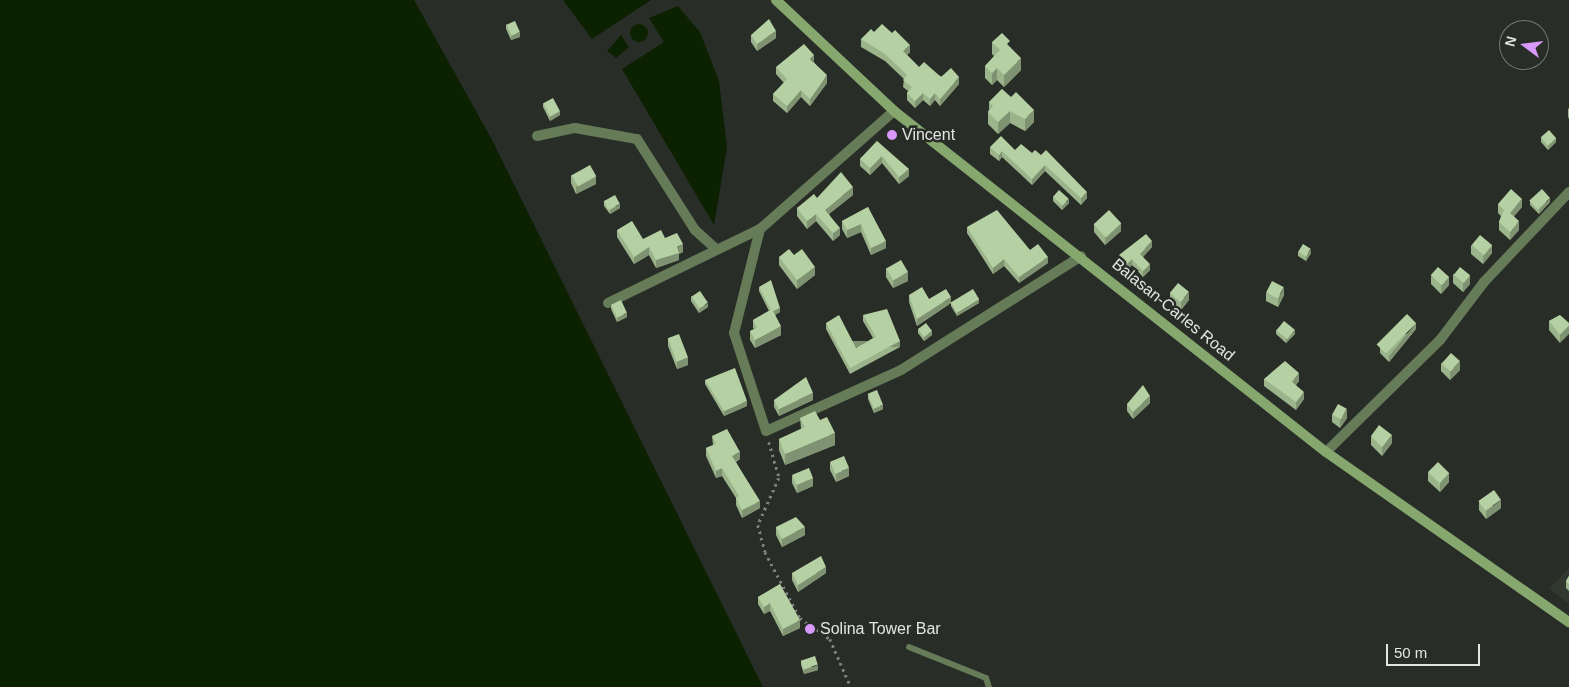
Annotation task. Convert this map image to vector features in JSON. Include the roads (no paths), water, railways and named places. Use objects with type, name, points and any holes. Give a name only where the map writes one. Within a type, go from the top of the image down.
[{"type":"main road","name":"Balasan-Carles Road","points":[[776,0],[894,112],[1081,256],[1326,452],[1569,622]]},
{"type":"street","points":[[608,303],[760,229],[894,112]]},
{"type":"street","points":[[537,136],[575,128],[637,139],[695,230],[716,249]]},
{"type":"street","points":[[1326,452],[1440,340],[1484,282],[1569,192]]},
{"type":"street","points":[[760,229],[734,333],[766,430],[901,370],[1081,256]]},
{"type":"lane","points":[[909,647],[986,678],[989,687]]},
{"type":"place","name":"Vincent","points":[[892,135]]},
{"type":"place","name":"Solina Tower Bar","points":[[810,629]]}]
